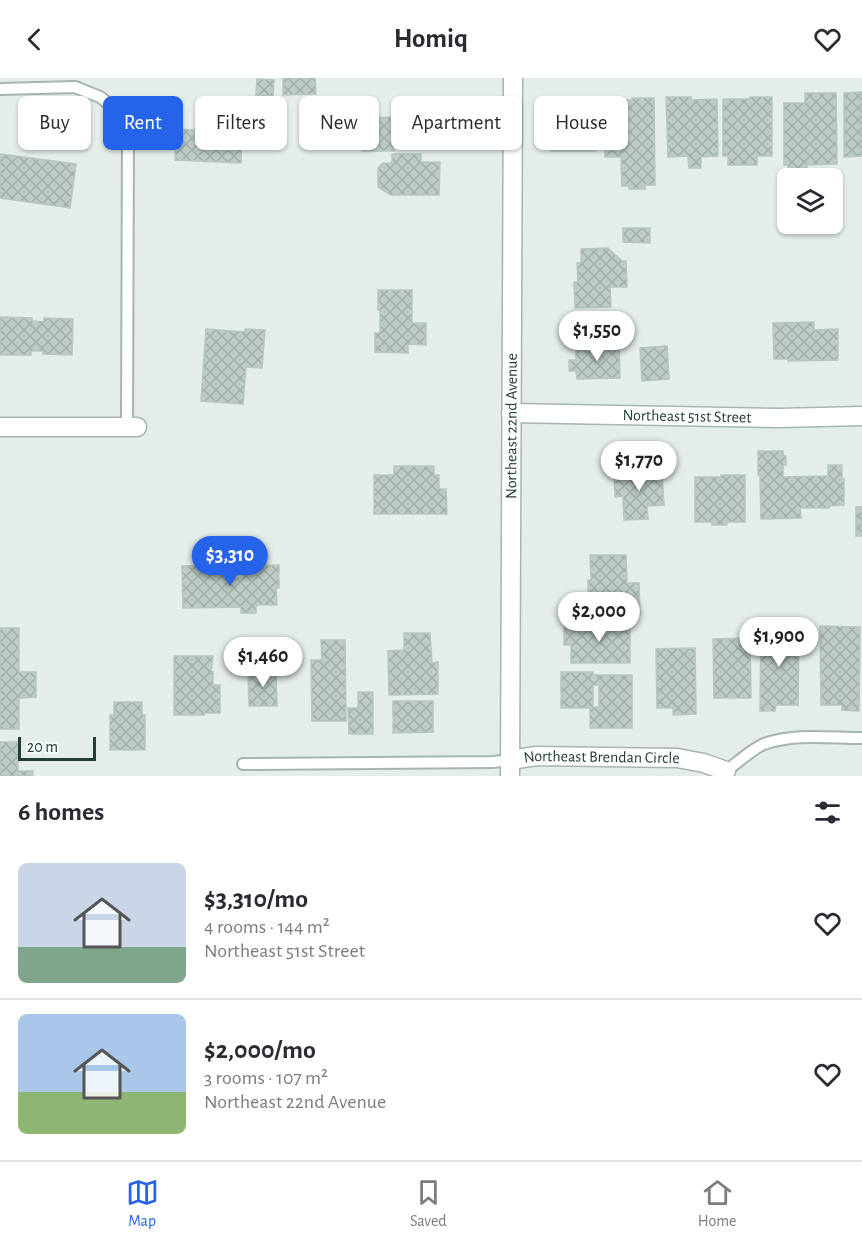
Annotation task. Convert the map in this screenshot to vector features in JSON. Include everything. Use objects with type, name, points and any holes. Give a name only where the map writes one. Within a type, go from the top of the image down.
[{"type":"street","name":"Northeast 22nd Avenue","points":[[510,768],[513,78]]},
{"type":"street","name":"Northeast 51st Street","points":[[511,414],[779,418],[862,416]]},
{"type":"street","points":[[0,428],[132,427]]},
{"type":"street","name":"Northeast Brendan Circle","points":[[510,768],[536,756],[677,758],[704,763],[731,773]]},
{"type":"lane","points":[[0,89],[75,87],[100,96],[119,112],[128,127],[132,427]]},
{"type":"lane","points":[[731,773],[762,745],[784,739],[862,738]]},
{"type":"lane","points":[[243,764],[493,762],[510,768]]},
{"type":"building","points":[[283,78],[315,78],[316,94],[283,95]]},
{"type":"building","points":[[257,79],[274,80],[273,96],[256,95]]},
{"type":"building","points":[[862,92],[862,156],[844,157],[844,93]]},
{"type":"building","points":[[805,93],[836,93],[837,164],[807,165],[807,168],[788,168],[788,165],[784,165],[784,103],[805,103]]},
{"type":"building","points":[[666,97],[691,97],[691,100],[717,99],[718,156],[701,157],[701,168],[689,168],[688,156],[668,157]]},
{"type":"building","points":[[750,97],[772,97],[772,156],[757,156],[757,165],[728,165],[728,156],[723,156],[723,99],[750,99]]},
{"type":"building","points":[[632,98],[654,98],[655,185],[645,185],[645,189],[629,189],[629,186],[622,186],[621,157],[605,157],[605,150],[628,150],[628,100]]},
{"type":"building","points":[[379,117],[391,117],[391,150],[394,151],[362,151],[379,150]]},
{"type":"building","points":[[183,129],[195,130],[195,150],[241,150],[241,163],[175,160],[175,150],[183,150]]},
{"type":"building","points":[[551,150],[596,150],[596,151]]},
{"type":"building","points":[[0,154],[76,164],[70,208],[0,198]]},
{"type":"building","points":[[392,154],[421,154],[421,162],[440,162],[439,195],[391,195],[378,187],[378,168],[383,163],[392,163]]},
{"type":"building","points":[[623,228],[650,228],[650,243],[623,242]]},
{"type":"building","points":[[608,248],[622,261],[626,261],[627,287],[610,287],[611,307],[575,308],[574,282],[578,282],[577,263],[581,263],[581,249]]},
{"type":"building","points":[[378,290],[412,290],[412,323],[426,323],[426,345],[408,344],[408,353],[375,352],[375,333],[380,333]]},
{"type":"building","points":[[0,317],[32,318],[32,321],[44,322],[44,318],[73,319],[72,355],[43,354],[43,351],[31,351],[31,355],[0,355]]},
{"type":"building","points":[[814,322],[814,330],[838,329],[838,360],[774,359],[773,323]]},
{"type":"building","points":[[206,329],[245,332],[245,329],[265,330],[262,368],[246,367],[243,404],[201,401]]},
{"type":"building","points":[[619,345],[620,378],[577,379],[576,371],[569,371],[569,360],[576,360],[576,346]]},
{"type":"building","points":[[667,346],[669,379],[642,381],[640,348]]},
{"type":"building","points":[[758,451],[783,451],[783,456],[786,456],[786,465],[783,465],[783,477],[828,476],[828,465],[842,465],[844,505],[829,506],[829,508],[800,508],[801,518],[761,519]]},
{"type":"building","points":[[394,466],[434,466],[434,475],[439,475],[439,489],[446,489],[447,514],[374,514],[374,475],[394,475]]},
{"type":"building","points":[[645,469],[646,472],[662,472],[664,505],[647,506],[648,519],[624,520],[623,496],[615,497],[614,471]]},
{"type":"building","points":[[721,475],[745,475],[745,522],[712,525],[712,522],[695,522],[695,477],[721,477]]},
{"type":"building","points":[[856,507],[862,507],[862,536],[856,536]]},
{"type":"building","points":[[590,555],[626,555],[627,583],[639,583],[640,615],[588,616],[588,580],[591,580]]},
{"type":"building","points":[[228,565],[229,579],[243,578],[243,566],[279,565],[279,588],[276,588],[277,605],[256,605],[256,613],[241,613],[241,607],[183,608],[182,566]]},
{"type":"building","points":[[630,623],[630,663],[571,663],[571,645],[564,645],[564,624]]},
{"type":"building","points":[[820,626],[860,627],[859,711],[842,710],[842,705],[821,705]]},
{"type":"building","points":[[761,627],[799,628],[798,705],[776,705],[775,711],[760,711]]},
{"type":"building","points":[[0,628],[19,628],[19,672],[36,672],[36,697],[19,698],[19,729],[0,729]]},
{"type":"building","points":[[404,633],[430,633],[432,663],[438,662],[438,694],[389,695],[388,651],[404,650]]},
{"type":"building","points":[[750,638],[751,698],[714,698],[713,639]]},
{"type":"building","points":[[321,640],[345,640],[346,721],[312,721],[311,660],[322,660]]},
{"type":"building","points":[[695,648],[696,714],[673,715],[673,708],[657,708],[656,649]]},
{"type":"building","points":[[174,656],[213,656],[211,672],[213,672],[213,685],[220,685],[220,713],[174,715]]},
{"type":"building","points":[[276,670],[277,706],[249,706],[248,671]]},
{"type":"building","points":[[561,672],[632,675],[632,728],[590,728],[590,708],[561,708]],"holes":[[[593,685],[599,685],[599,707],[593,707]]]},
{"type":"building","points":[[358,692],[373,692],[373,734],[349,734],[348,708],[358,708]]},
{"type":"building","points":[[393,701],[433,701],[433,732],[393,733]]},
{"type":"building","points":[[114,702],[142,702],[142,715],[145,715],[145,750],[110,750],[110,715],[114,715]]},
{"type":"building","points":[[0,742],[18,742],[18,771],[33,771],[33,776],[0,776]]}]
